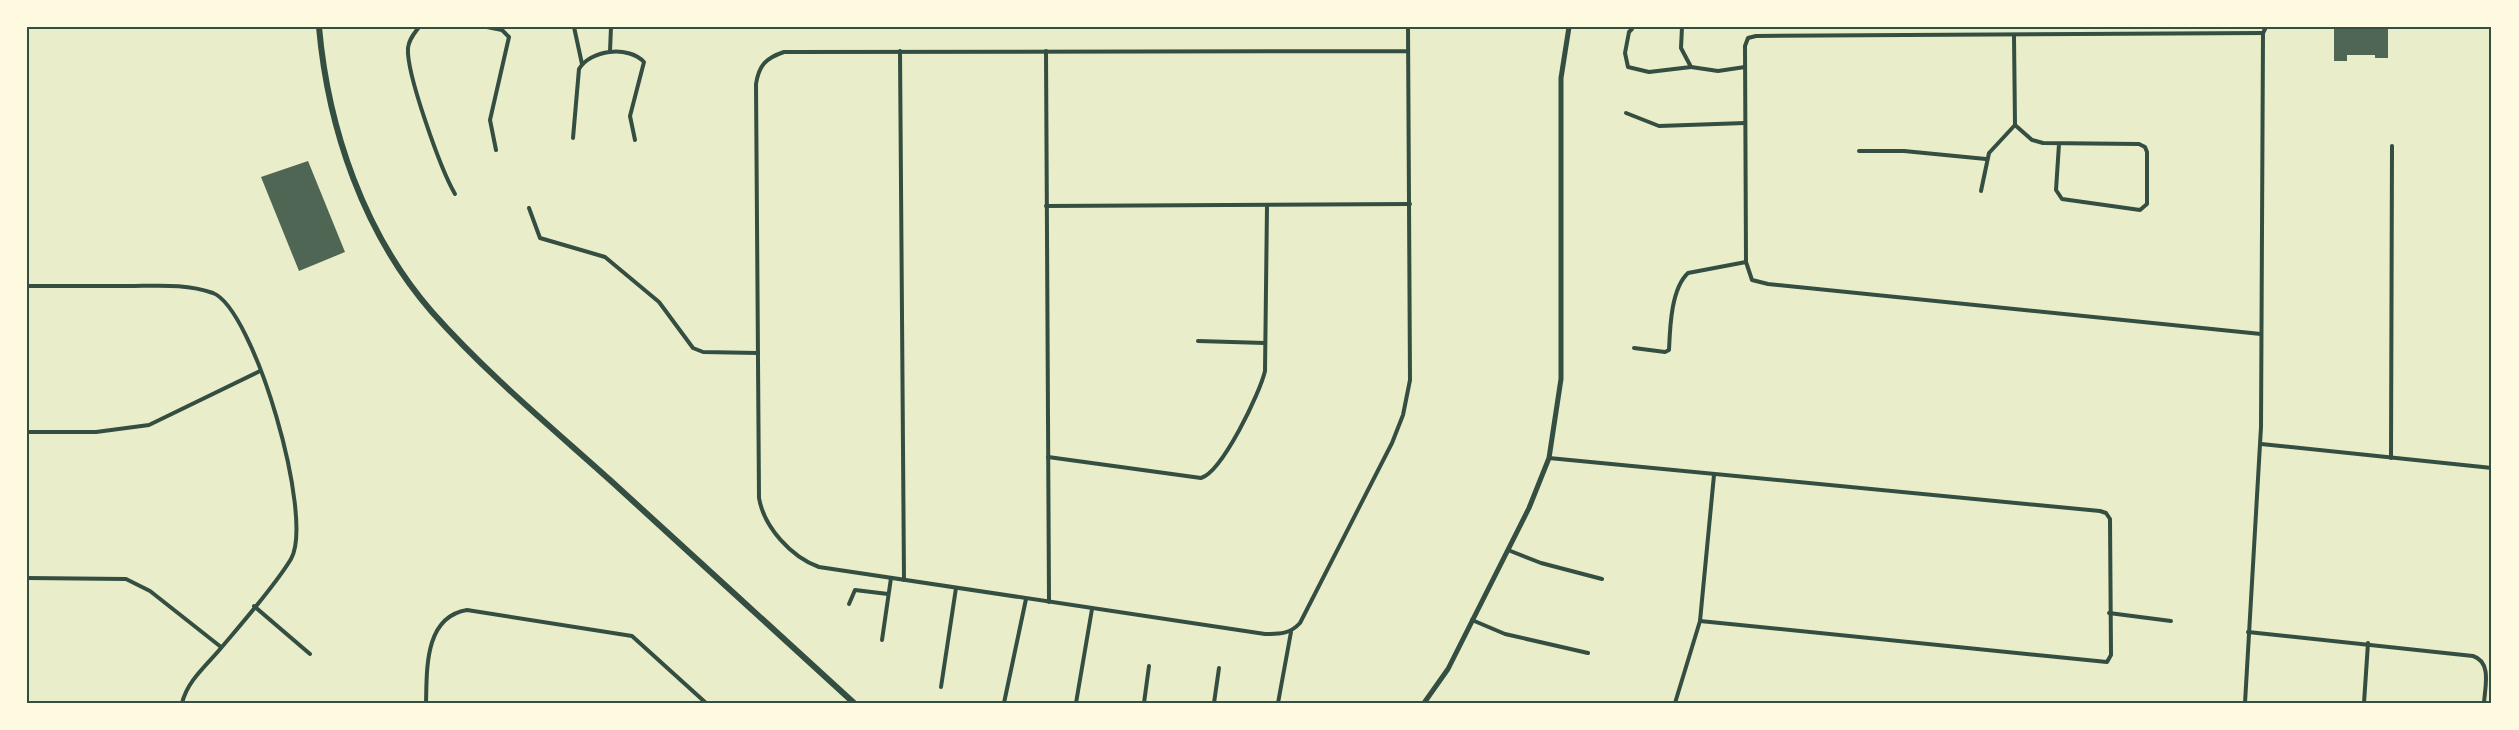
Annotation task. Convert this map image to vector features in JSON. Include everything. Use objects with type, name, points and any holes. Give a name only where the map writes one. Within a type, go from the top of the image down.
[{"type":"main road","points":[[319,27],[322,66],[333,118],[353,178],[381,239],[432,312],[495,375],[854,703]]},
{"type":"street","points":[[418,27],[411,38],[409,59],[432,139],[455,194]]},
{"type":"street","points":[[486,27],[502,30],[509,37],[490,120],[496,150]]},
{"type":"street","points":[[573,138],[577,75],[582,64],[574,27]]},
{"type":"street","points":[[610,51],[611,27]]},
{"type":"street","points":[[1408,27],[1411,362],[1402,415],[1392,443],[1300,624],[1291,632],[1265,634],[819,567],[800,557],[770,527],[761,509],[756,84],[762,64],[767,58],[784,52],[1408,51]]},
{"type":"street","points":[[1424,703],[1448,669],[1529,508],[1549,458],[1561,379],[1561,78],[1569,27]]},
{"type":"street","points":[[1682,27],[1681,48],[1691,67]]},
{"type":"street","points":[[2245,703],[2260,444],[2262,33],[2266,27]]},
{"type":"street","points":[[1632,29],[1629,32],[1625,53],[1628,67],[1648,72],[1691,67],[1718,71],[1745,67]]},
{"type":"street","points":[[2260,334],[1764,284],[1752,280],[1746,262],[1745,46],[1752,36],[2262,33]]},
{"type":"street","points":[[1982,191],[1986,159],[1992,148],[2015,125],[2014,36]]},
{"type":"street","points":[[582,64],[610,51],[638,57],[644,62],[630,116],[635,140]]},
{"type":"street","points":[[900,51],[904,580]]},
{"type":"street","points":[[1046,51],[1049,602]]},
{"type":"street","points":[[1626,113],[1659,126],[1745,123]]},
{"type":"street","points":[[2015,125],[2032,140],[2059,144],[2139,144],[2145,147],[2147,204],[2140,210],[2062,199],[2056,190],[2059,144]]},
{"type":"street","points":[[2391,458],[2392,147]]},
{"type":"street","points":[[1859,151],[1898,150],[1986,159]]},
{"type":"street","points":[[1046,206],[1410,204]]},
{"type":"street","points":[[1048,457],[1201,478],[1220,462],[1260,389],[1265,371],[1268,206]]},
{"type":"street","points":[[529,208],[540,238],[605,257],[659,302],[693,348],[703,352],[758,353]]},
{"type":"street","points":[[1634,348],[1669,350],[1673,308],[1682,280],[1688,273],[1746,262]]},
{"type":"street","points":[[27,286],[180,286],[215,294],[234,316],[274,406],[292,472],[298,531],[291,559],[188,686],[182,703]]},
{"type":"street","points":[[1198,341],[1265,343]]},
{"type":"street","points":[[27,432],[96,432],[149,425],[260,371]]},
{"type":"street","points":[[2260,444],[2492,468]]},
{"type":"street","points":[[1549,458],[2102,511],[2108,514],[2111,524],[2109,662],[1700,621]]},
{"type":"street","points":[[1675,703],[1700,621],[1714,475]]},
{"type":"street","points":[[1507,550],[1541,563],[1602,579]]},
{"type":"street","points":[[27,578],[126,579],[150,591],[221,647]]},
{"type":"street","points":[[882,640],[891,578]]},
{"type":"street","points":[[941,687],[956,588]]},
{"type":"street","points":[[849,604],[855,590],[888,594]]},
{"type":"street","points":[[1004,703],[1026,599]]},
{"type":"street","points":[[254,606],[310,654]]},
{"type":"street","points":[[1076,703],[1092,609]]},
{"type":"street","points":[[426,703],[429,660],[435,632],[448,618],[467,610],[632,636],[706,703]]},
{"type":"street","points":[[2109,613],[2171,621]]},
{"type":"street","points":[[1472,620],[1505,634],[1588,653]]},
{"type":"street","points":[[1278,703],[1291,632]]},
{"type":"street","points":[[2248,632],[2477,657],[2482,662],[2486,676],[2484,703]]},
{"type":"street","points":[[2364,703],[2368,644]]},
{"type":"street","points":[[1144,703],[1149,666]]},
{"type":"street","points":[[1214,703],[1219,668]]},
{"type":"building","points":[[2334,27],[2388,27],[2388,58],[2375,58],[2375,55],[2347,55],[2347,61],[2334,61]]},
{"type":"building","points":[[308,161],[345,252],[299,271],[261,177]]}]
